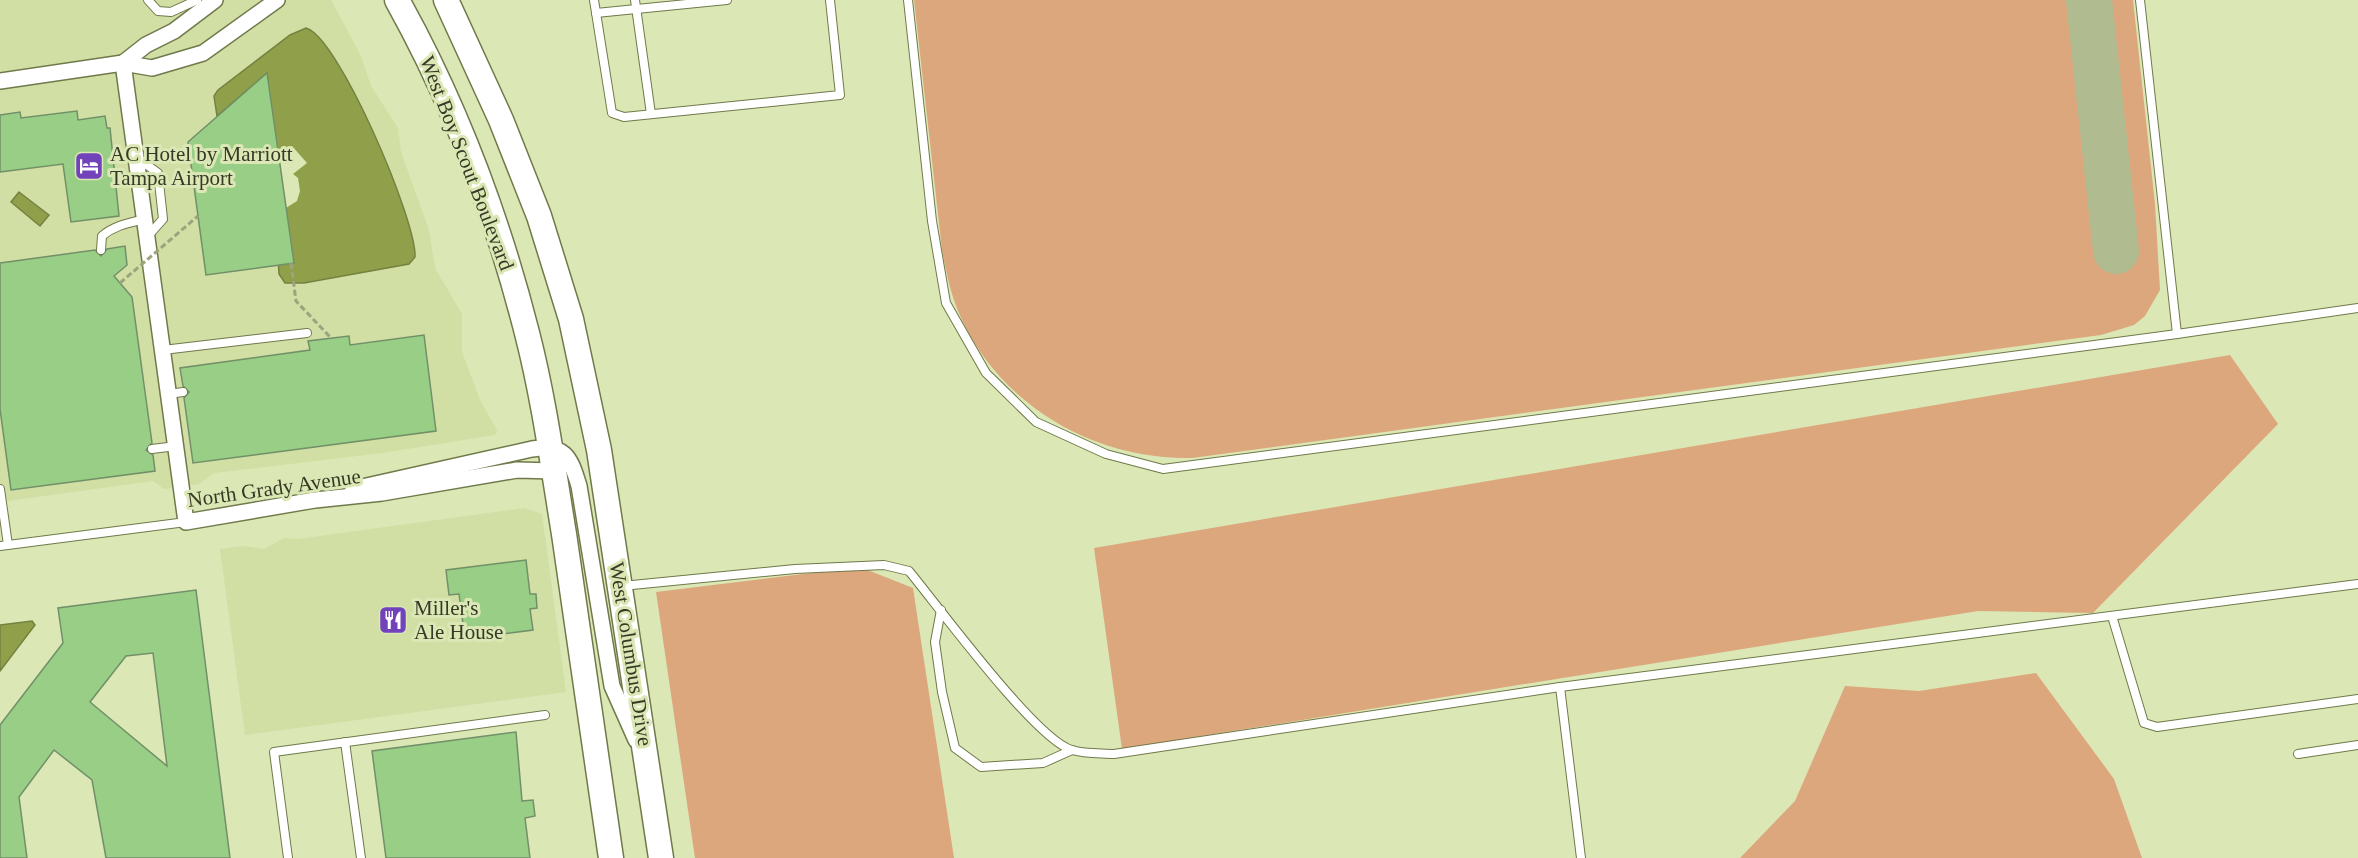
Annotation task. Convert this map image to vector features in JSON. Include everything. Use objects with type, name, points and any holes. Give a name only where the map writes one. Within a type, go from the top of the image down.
[{"type":"main road","name":"West Boy Scout Boulevard","points":[[397,0],[444,96],[502,242],[528,335],[554,471]]},
{"type":"main road","name":"West Boy Scout Boulevard","points":[[446,0],[501,120],[539,216],[570,319],[599,450]]},
{"type":"main road","name":"West Columbus Drive","points":[[599,450],[650,770],[661,858]]},
{"type":"main road","points":[[554,471],[611,858]]},
{"type":"street","points":[[123,63],[146,45],[174,31],[215,0]]},
{"type":"street","points":[[0,81],[123,63],[152,68],[203,53],[277,0]]},
{"type":"street","points":[[123,63],[163,350],[176,393],[176,446],[186,522]]},
{"type":"street","points":[[315,500],[384,480],[550,446],[569,458],[574,469],[595,573],[612,686],[650,770]]},
{"type":"street","name":"North Grady Avenue","points":[[186,522],[517,470],[554,471]]},
{"type":"lane","points":[[148,0],[158,11],[171,12],[197,0]]},
{"type":"lane","points":[[594,0],[612,113],[624,117],[840,95],[831,0]]},
{"type":"lane","points":[[635,0],[651,114]]},
{"type":"lane","points":[[596,14],[727,0]]},
{"type":"lane","points":[[908,0],[932,221],[946,303],[987,373],[1036,422],[1106,454],[1163,469],[2358,308]]},
{"type":"lane","points":[[2140,0],[2177,334]]},
{"type":"lane","points":[[136,157],[158,173],[163,219],[147,237]]},
{"type":"lane","points":[[101,249],[102,236],[108,231],[117,226],[145,219]]},
{"type":"lane","points":[[163,350],[307,333]]},
{"type":"lane","points":[[152,449],[176,446]]},
{"type":"lane","points":[[0,489],[4,545]]},
{"type":"lane","name":"North Grady Avenue","points":[[4,545],[186,522]]},
{"type":"lane","points":[[621,586],[795,569],[885,565],[909,571],[1019,705],[1058,742],[1072,750],[1114,754],[1560,687],[2358,584]]},
{"type":"lane","points":[[941,610],[935,642],[942,692],[955,748],[981,767],[1043,763],[1072,750]]},
{"type":"lane","points":[[2112,616],[2144,723],[2157,727],[2358,699]]},
{"type":"lane","points":[[1560,687],[1581,858]]},
{"type":"lane","points":[[288,858],[274,752],[546,715]]},
{"type":"lane","points":[[345,742],[361,858]]},
{"type":"lane","points":[[2298,754],[2358,745]]},
{"type":"path","points":[[120,283],[198,216]]},
{"type":"path","points":[[291,263],[296,301],[332,338]]},
{"type":"shaded area","points":[[0,0],[331,0],[361,56],[371,86],[398,128],[401,152],[429,230],[435,268],[462,314],[462,352],[480,400],[497,430],[495,435],[382,453],[214,473],[199,484],[164,489],[153,481],[0,502]]},
{"type":"shaded area","points":[[914,0],[2073,0],[2101,257],[2132,253],[2105,0],[2133,0],[2155,204],[2160,290],[2145,316],[2134,325],[2101,335],[1192,458],[1155,456],[1119,449],[1085,437],[1052,420],[1023,399],[997,373],[975,344],[958,311],[950,288],[942,250]]},
{"type":"shaded area","points":[[306,28],[320,39],[337,62],[373,132],[390,171],[412,237],[415,257],[409,264],[304,283],[285,283],[279,274],[267,73],[217,116],[214,96],[218,90],[290,35]]},
{"type":"shaded area","points":[[19,192],[49,215],[40,226],[11,202]]},
{"type":"shaded area","points":[[2230,355],[2278,424],[2093,613],[1978,611],[1122,749],[1094,548]]},
{"type":"shaded area","name":"Miller's Ale House","points":[[524,508],[542,514],[566,692],[245,735],[220,549],[243,546],[264,549],[284,538],[298,539]]},
{"type":"shaded area","points":[[860,567],[913,588],[954,858],[695,858],[656,592]]},
{"type":"shaded area","points":[[32,621],[35,625],[0,671],[0,625]]},
{"type":"shaded area","points":[[2036,673],[2114,779],[2142,858],[1740,858],[1795,801],[1845,686],[1919,691]]},
{"type":"pier","points":[[292,146],[307,163],[293,174],[298,178],[300,191],[297,201],[286,208],[279,157]]},
{"type":"building","points":[[267,73],[294,263],[206,275],[188,142]]},
{"type":"building","name":"AC Hotel by Marriott Tampa Airport","points":[[77,111],[78,120],[105,116],[107,128],[110,128],[119,216],[71,222],[63,164],[0,172],[0,115],[20,112],[21,118]]},
{"type":"building","points":[[125,246],[127,265],[114,276],[132,297],[152,443],[146,450],[153,455],[155,471],[11,490],[0,409],[0,263],[95,250],[101,256],[107,249]]},
{"type":"building","points":[[424,335],[436,431],[193,463],[184,398],[189,392],[183,386],[180,368],[310,350],[308,341],[349,336],[350,345]]},
{"type":"building","points":[[526,560],[530,594],[536,594],[537,608],[530,609],[533,630],[465,639],[459,594],[449,595],[446,570]]},
{"type":"building","points":[[196,590],[230,858],[106,858],[92,780],[54,750],[19,797],[27,858],[0,858],[0,725],[63,643],[58,608]],"holes":[[[153,653],[167,766],[90,702],[126,656]]]},
{"type":"building","points":[[516,732],[522,801],[533,800],[535,816],[525,818],[530,858],[386,858],[372,751]]},
{"type":"taxiway","points":[[2089,0],[2116,251]]},
{"type":"place","name":"AC Hotel by Marriott Tampa Airport","points":[[89,166]]},
{"type":"place","name":"Miller's Ale House","points":[[393,620]]}]
